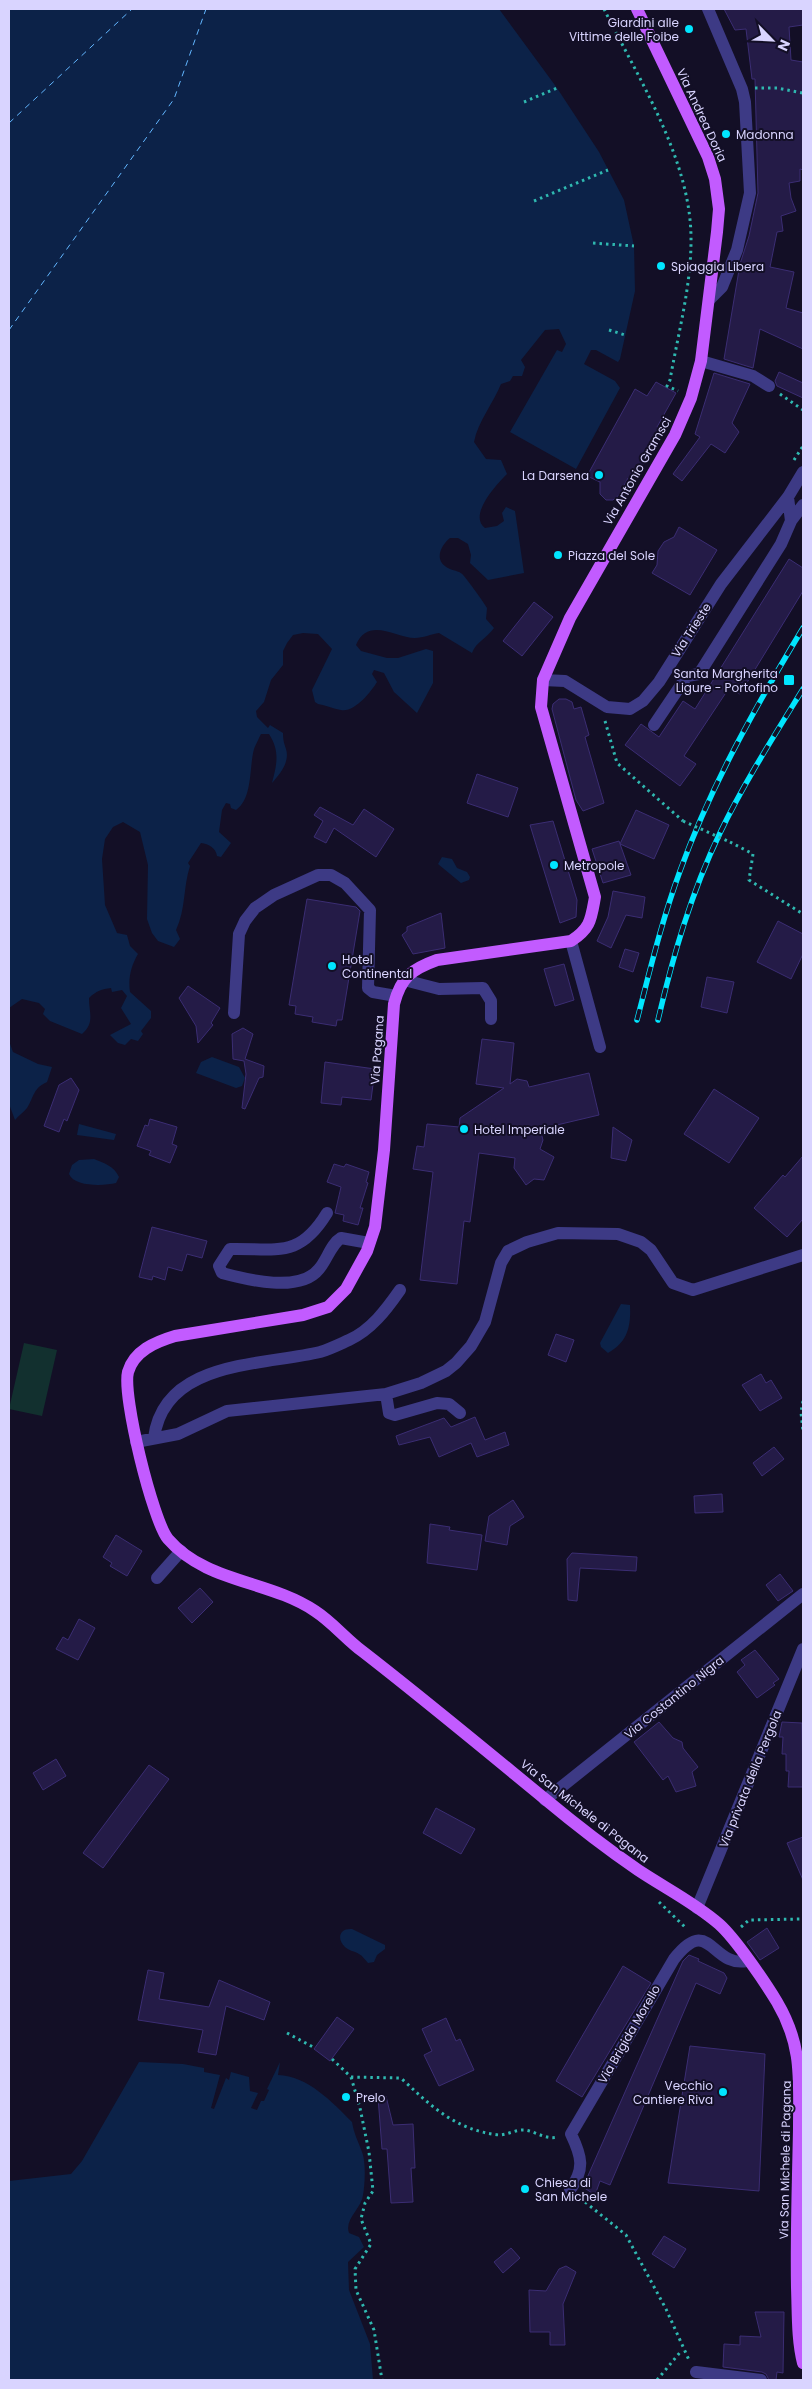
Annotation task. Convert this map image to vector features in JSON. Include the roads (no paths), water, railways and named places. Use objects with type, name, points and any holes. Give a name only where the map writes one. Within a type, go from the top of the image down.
[{"type":"main road","name":"Via Andrea Doria","points":[[637,9],[708,157],[715,179],[719,209],[710,299]]},
{"type":"main road","name":"Via Antonio Gramsci","points":[[543,680],[570,618],[675,435],[691,398],[701,361],[710,299]]},
{"type":"main road","points":[[543,680],[541,708],[594,897],[590,920],[584,932],[571,941]]},
{"type":"main road","name":"Via Pagana","points":[[129,1409],[128,1371],[140,1352],[158,1341],[174,1336],[302,1315],[328,1307],[346,1289],[358,1270],[375,1227],[396,996],[404,980],[416,968],[437,960],[571,941]]},
{"type":"main road","name":"Via San Michele di Pagana","points":[[129,1409],[136,1442],[166,1536],[190,1560],[239,1582],[282,1594],[320,1614],[350,1642],[454,1722],[545,1800],[635,1868],[720,1925],[776,2000],[787,2022],[798,2056],[797,2290],[798,2334],[803,2363]]},
{"type":"street","name":"Via Antonio Gramsci","points":[[708,9],[742,89],[745,102],[750,193],[737,250],[722,287],[710,299]]},
{"type":"street","points":[[701,361],[753,376],[769,386]]},
{"type":"street","name":"Via Trieste","points":[[543,680],[564,681],[607,707],[630,709],[643,701],[659,682],[721,584],[788,497],[803,472]]},
{"type":"street","points":[[788,497],[790,521]]},
{"type":"street","points":[[654,725],[687,676],[700,674],[781,544],[790,521],[803,505]]},
{"type":"street","points":[[234,1013],[239,934],[245,921],[255,908],[274,895],[318,875],[331,875],[345,883],[370,910],[368,988],[373,992],[396,996]]},
{"type":"street","points":[[571,941],[600,1046]]},
{"type":"street","points":[[404,980],[439,989],[483,988],[491,1001],[491,1018]]},
{"type":"street","points":[[327,1213],[320,1225],[302,1243],[286,1249],[230,1249],[219,1266],[222,1273],[246,1279],[287,1283],[305,1279],[316,1274],[325,1263],[337,1240],[342,1238],[369,1243]]},
{"type":"street","points":[[136,1442],[178,1434],[227,1411],[386,1394],[421,1383],[446,1371],[471,1346],[485,1322],[501,1263],[508,1251],[527,1242],[558,1233],[625,1236],[642,1242],[651,1250],[673,1283],[693,1290],[803,1255]]},
{"type":"street","points":[[154,1438],[156,1421],[160,1412],[181,1389],[220,1370],[242,1364],[321,1351],[351,1340],[377,1320],[400,1290]]},
{"type":"street","points":[[386,1394],[389,1412],[395,1416],[437,1403],[449,1404],[460,1414]]},
{"type":"street","points":[[156,1578],[181,1551]]},
{"type":"street","name":"Via Costantino Nigra","points":[[545,1800],[803,1594]]},
{"type":"street","name":"Via privata della Pergola","points":[[697,1908],[803,1649]]},
{"type":"street","name":"Via Brigida Morello","points":[[570,2190],[580,2176],[579,2149],[571,2134],[659,1982],[684,1946],[695,1940],[706,1940],[728,1960],[737,1963],[748,1961]]},
{"type":"street","points":[[696,2372],[761,2380]]},
{"type":"water","points":[[9,9],[499,9],[557,88],[599,152],[624,200],[634,246],[635,291],[620,359],[618,362],[596,350],[591,350],[584,364],[615,381],[620,388],[576,469],[510,432],[557,350],[562,352],[566,344],[559,329],[545,330],[521,360],[525,367],[522,376],[513,376],[510,381],[501,384],[476,434],[474,442],[486,459],[501,460],[507,474],[486,500],[480,516],[481,522],[485,528],[497,526],[504,521],[502,513],[506,507],[515,511],[524,573],[488,580],[470,563],[471,555],[468,544],[458,538],[450,538],[443,545],[440,554],[441,562],[450,569],[462,574],[487,608],[486,619],[494,628],[476,646],[472,653],[439,633],[415,638],[383,631],[375,630],[368,632],[361,636],[356,645],[361,651],[387,658],[398,658],[426,649],[433,651],[433,683],[417,713],[394,692],[384,673],[374,670],[372,674],[377,682],[371,691],[357,705],[341,710],[315,702],[312,690],[332,649],[318,634],[303,633],[293,635],[283,651],[283,665],[271,680],[264,702],[256,711],[257,717],[268,728],[270,725],[283,733],[287,759],[281,772],[272,783],[276,764],[275,746],[269,734],[261,734],[252,756],[250,782],[245,798],[236,810],[226,803],[222,810],[219,832],[231,843],[221,857],[217,856],[212,847],[201,843],[188,863],[190,866],[183,906],[176,930],[180,939],[174,947],[158,941],[152,933],[147,919],[148,865],[140,832],[123,822],[113,827],[105,839],[102,859],[105,905],[117,933],[127,935],[130,946],[138,954],[131,972],[130,992],[151,1011],[151,1018],[141,1031],[143,1034],[138,1041],[131,1039],[125,1045],[118,1043],[110,1035],[131,1024],[121,1008],[127,996],[122,990],[112,992],[111,988],[105,989],[89,998],[90,1022],[82,1034],[50,1021],[43,1014],[45,1009],[39,1003],[22,999],[9,1008]]},
{"type":"water","points":[[442,857],[452,859],[457,868],[467,872],[470,877],[469,880],[461,883],[438,864]]},
{"type":"water","points":[[9,1041],[13,1052],[38,1064],[52,1067],[47,1082],[36,1090],[27,1108],[15,1120],[9,1104]]},
{"type":"water","points":[[212,1057],[239,1067],[245,1078],[242,1086],[236,1088],[196,1073],[201,1062]]},
{"type":"water","points":[[79,1124],[116,1134],[114,1140],[77,1135]]},
{"type":"water","points":[[94,1159],[114,1170],[119,1177],[116,1183],[104,1185],[83,1183],[72,1178],[69,1174],[72,1165],[79,1160]]},
{"type":"water","points":[[621,1304],[630,1305],[629,1327],[620,1344],[608,1353],[601,1347],[600,1343]]},
{"type":"water","points":[[352,1929],[385,1945],[385,1949],[377,1955],[374,1962],[368,1963],[360,1955],[342,1944],[340,1937],[342,1932]]},
{"type":"water","points":[[139,2062],[183,2064],[204,2068],[204,2072],[220,2075],[211,2108],[214,2109],[226,2078],[229,2080],[231,2072],[249,2077],[250,2091],[258,2093],[251,2108],[257,2110],[261,2101],[264,2101],[269,2090],[267,2089],[280,2062],[278,2075],[289,2076],[319,2091],[352,2122],[363,2156],[365,2179],[362,2200],[351,2218],[348,2228],[349,2233],[359,2237],[364,2247],[348,2262],[349,2290],[370,2344],[373,2380],[9,2380],[9,2181],[71,2174],[82,2161]]},
{"type":"railway","points":[[637,1020],[668,908],[692,839],[735,746],[803,628]]},
{"type":"railway","points":[[658,1020],[684,925],[710,856],[729,814],[749,778],[803,689]]},
{"type":"place","name":"Giardini alle Vittime delle Foibe","points":[[689,29]]},
{"type":"place","name":"Madonna","points":[[726,134]]},
{"type":"place","name":"Spiaggia Libera","points":[[661,266]]},
{"type":"place","name":"La Darsena","points":[[599,475]]},
{"type":"place","name":"Piazza del Sole","points":[[558,555]]},
{"type":"place","name":"Santa Margherita Ligure - Portofino","points":[[789,680]]},
{"type":"place","name":"Metropole","points":[[554,865]]},
{"type":"place","name":"Hotel Continental","points":[[332,966]]},
{"type":"place","name":"Hotel Imperiale","points":[[464,1129]]},
{"type":"place","name":"Vecchio Cantiere Riva","points":[[723,2092]]},
{"type":"place","name":"Prelo","points":[[346,2097]]},
{"type":"place","name":"Chiesa di San Michele","points":[[525,2189]]}]
